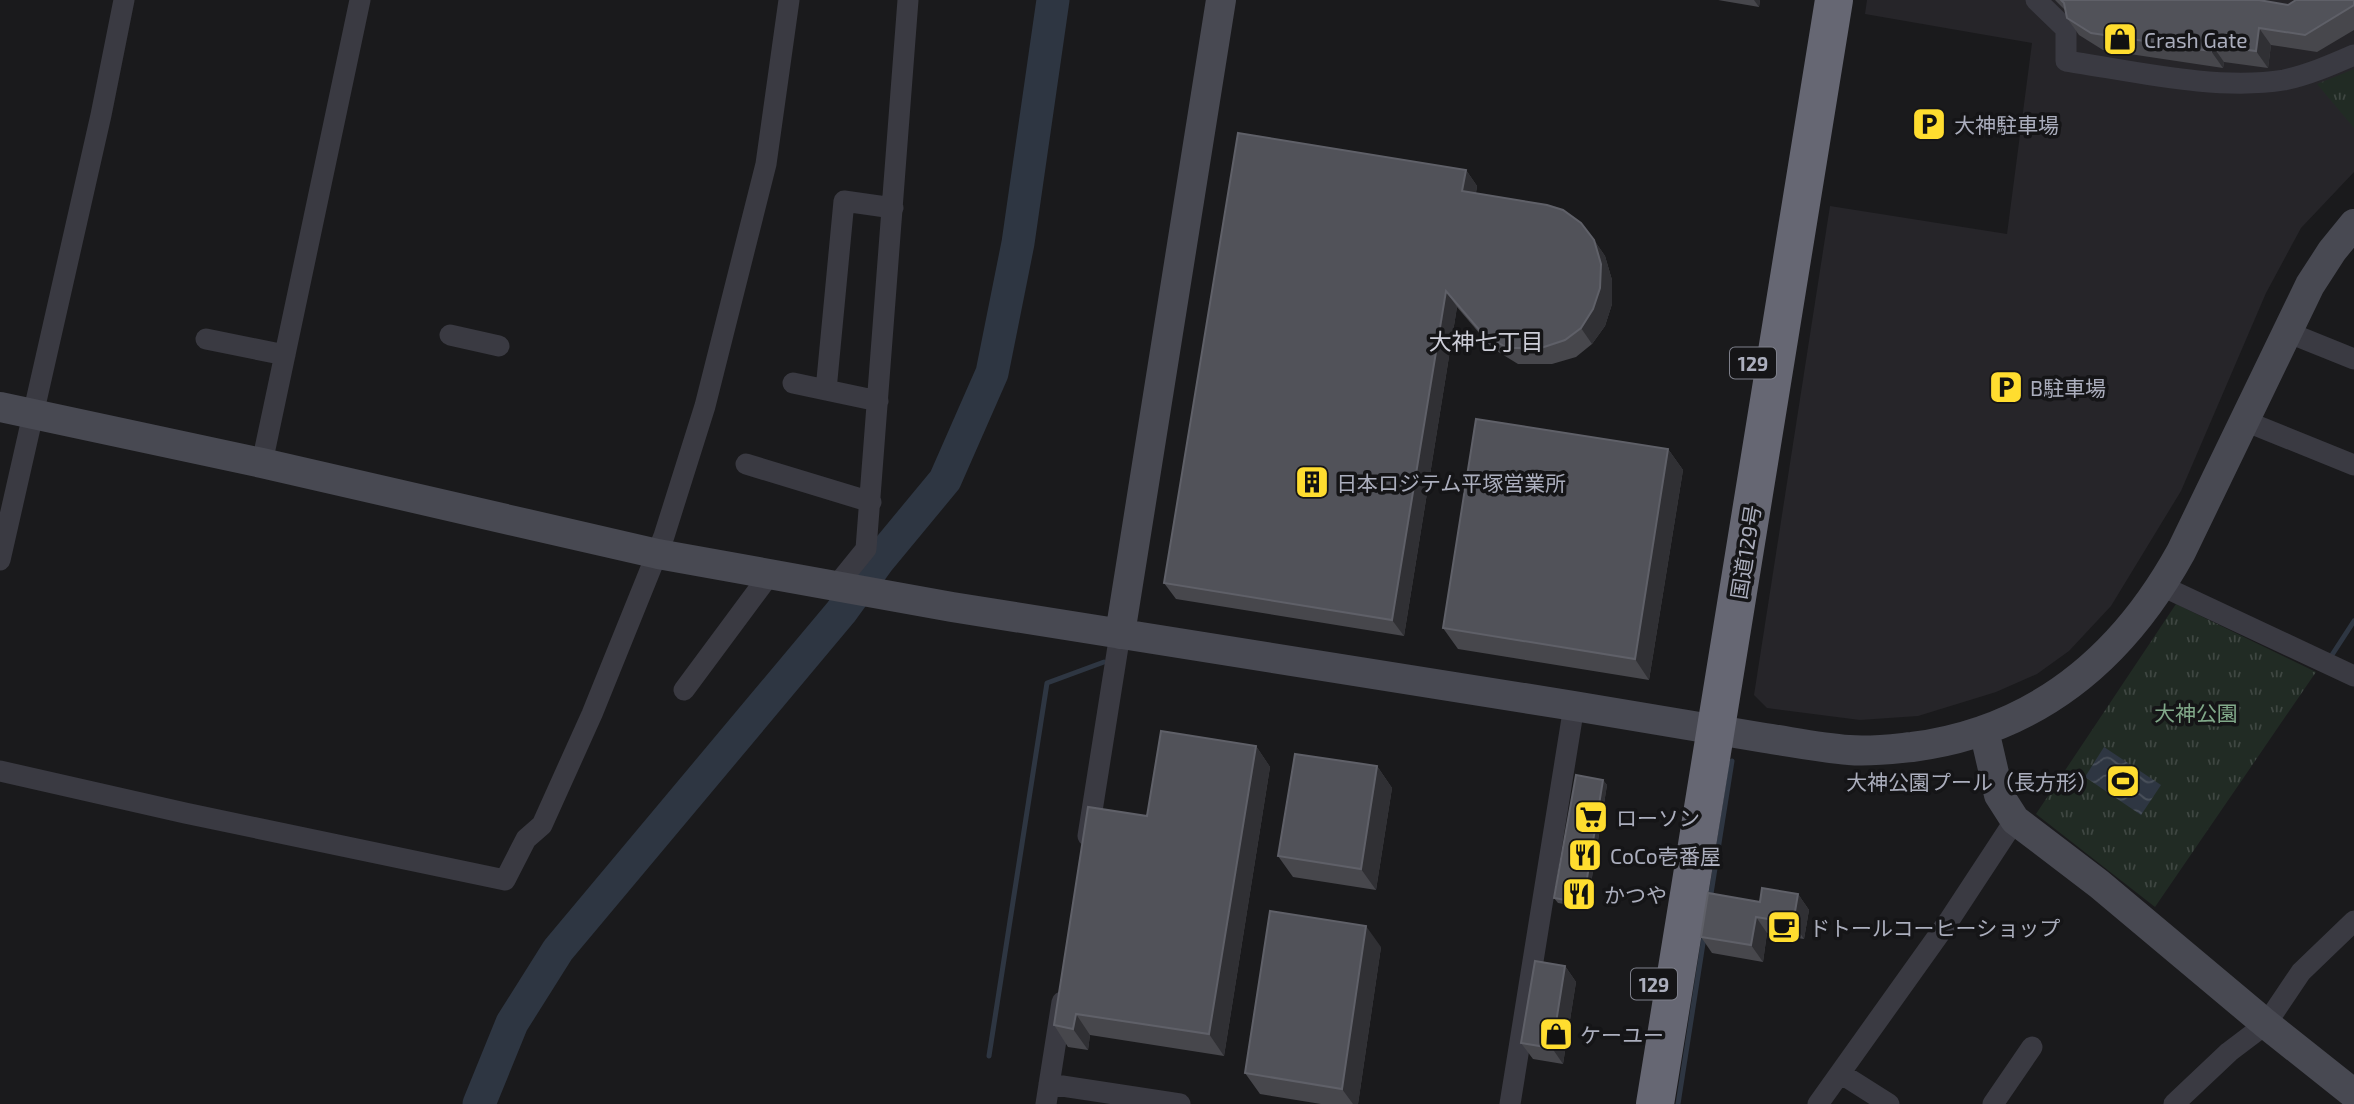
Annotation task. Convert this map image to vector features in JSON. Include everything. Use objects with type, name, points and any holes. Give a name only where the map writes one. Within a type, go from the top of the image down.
[{"type":"highway","name":"国道129号","points":[[1655,1104],[1706,728],[1811,0]]},
{"type":"highway","name":"国道129号","points":[[1634,1104],[1706,728],[1834,0]]},
{"type":"street","points":[[0,560],[101,115],[124,0]]},
{"type":"street","points":[[262,463],[360,0]]},
{"type":"street","points":[[0,771],[505,880],[526,839],[542,825],[593,714],[658,554],[705,406],[766,164],[789,0]]},
{"type":"street","points":[[839,587],[866,548],[908,0]]},
{"type":"street","points":[[1085,858],[1221,0]]},
{"type":"street","points":[[2036,0],[2066,29],[2066,61],[2223,83],[2251,83],[2311,73],[2354,55]]},
{"type":"street","points":[[826,390],[844,201],[893,208]]},
{"type":"street","points":[[0,407],[262,463],[658,554],[839,587],[1850,751],[1889,750],[1934,744],[1984,730],[2049,699],[2091,669],[2133,625],[2162,586],[2310,285],[2354,224]]},
{"type":"street","points":[[2287,332],[2354,359]]},
{"type":"street","points":[[450,335],[499,346]]},
{"type":"street","points":[[206,340],[285,355]]},
{"type":"street","points":[[793,383],[878,401]]},
{"type":"street","points":[[2245,421],[2339,464]]},
{"type":"street","points":[[746,464],[871,502]]},
{"type":"street","points":[[684,690],[769,574]]},
{"type":"street","points":[[2162,586],[2354,676]]},
{"type":"street","points":[[1510,1104],[1574,706]]},
{"type":"street","points":[[1984,730],[1999,794],[2015,820],[2099,884],[2354,1094]]},
{"type":"street","points":[[1818,1104],[1950,919],[2015,820]]},
{"type":"street","points":[[2174,1104],[2229,1052],[2266,1024],[2301,972],[2354,921]]},
{"type":"street","points":[[1065,982],[1048,1094],[1180,1104]]},
{"type":"street","points":[[1993,1104],[2032,1047]]},
{"type":"street","points":[[1840,1073],[1889,1104]]},
{"type":"shaded area","name":"B駐車場","points":[[1867,0],[2354,0],[2354,172],[2301,228],[2266,293],[2181,491],[2111,606],[2069,651],[2037,674],[1996,692],[1918,716],[1860,720],[1767,708],[1754,695],[1830,206],[2007,234],[2032,43],[1865,14]]},
{"type":"green space","points":[[2354,69],[2354,128],[2317,84]]},
{"type":"green space","name":"大神公園","points":[[2176,604],[2316,672],[2155,907],[2036,814]]},
{"type":"water","name":"大神公園プール（長方形）","points":[[2104,747],[2161,785],[2141,815],[2085,777]]},
{"type":"building","points":[[2061,0],[2259,0],[2288,5],[2296,0],[2354,0],[2354,5],[2305,35],[2259,28],[2256,51],[2212,45],[2211,51],[2091,33],[2067,18]]},
{"type":"building","name":"日本ロジテム平塚営業所","points":[[1238,133],[1466,170],[1462,191],[1563,210],[1581,223],[1594,240],[1601,264],[1600,288],[1593,309],[1581,328],[1565,340],[1541,348],[1507,348],[1481,332],[1446,291],[1392,620],[1164,583]]},
{"type":"building","points":[[1476,419],[1668,449],[1635,659],[1443,628]]},
{"type":"building","points":[[1161,731],[1256,746],[1209,1034],[1076,1014],[1073,1029],[1054,1025],[1088,807],[1147,816]]},
{"type":"building","points":[[1295,754],[1377,766],[1361,869],[1278,856]]},
{"type":"building","points":[[1576,775],[1603,780],[1583,903],[1554,898]]},
{"type":"building","points":[[1762,888],[1798,894],[1793,923],[1756,917],[1751,945],[1701,937],[1708,893],[1760,902]]},
{"type":"building","points":[[1270,911],[1366,926],[1342,1089],[1245,1073]]},
{"type":"building","points":[[1535,961],[1565,966],[1552,1048],[1521,1043]]},
{"type":"waterway","points":[[479,1104],[512,1023],[558,950],[841,612],[878,561],[945,480],[992,373],[1018,243],[1053,0]]},
{"type":"waterway","points":[[2330,658],[2354,621]]},
{"type":"waterway","points":[[989,1056],[1047,683],[1104,662]]},
{"type":"waterway","points":[[1710,900],[1732,761]]},
{"type":"waterway","points":[[1678,1104],[1704,937]]},
{"type":"place","name":"Crash Gate","points":[[2120,39]]},
{"type":"place","name":"大神駐車場","points":[[1929,124]]},
{"type":"place","name":"B駐車場","points":[[2006,387]]},
{"type":"place","name":"日本ロジテム平塚営業所","points":[[1312,482]]},
{"type":"place","name":"大神公園プール（長方形）","points":[[2123,781]]},
{"type":"place","name":"ローソン","points":[[1591,817]]},
{"type":"place","name":"CoCo壱番屋","points":[[1585,855]]},
{"type":"place","name":"かつや","points":[[1579,894]]},
{"type":"place","name":"ドトールコーヒーショップ","points":[[1784,927]]},
{"type":"place","name":"ケーユー","points":[[1556,1034]]},
{"type":"district","name":"大神七丁目","points":[[1486,341]]}]
